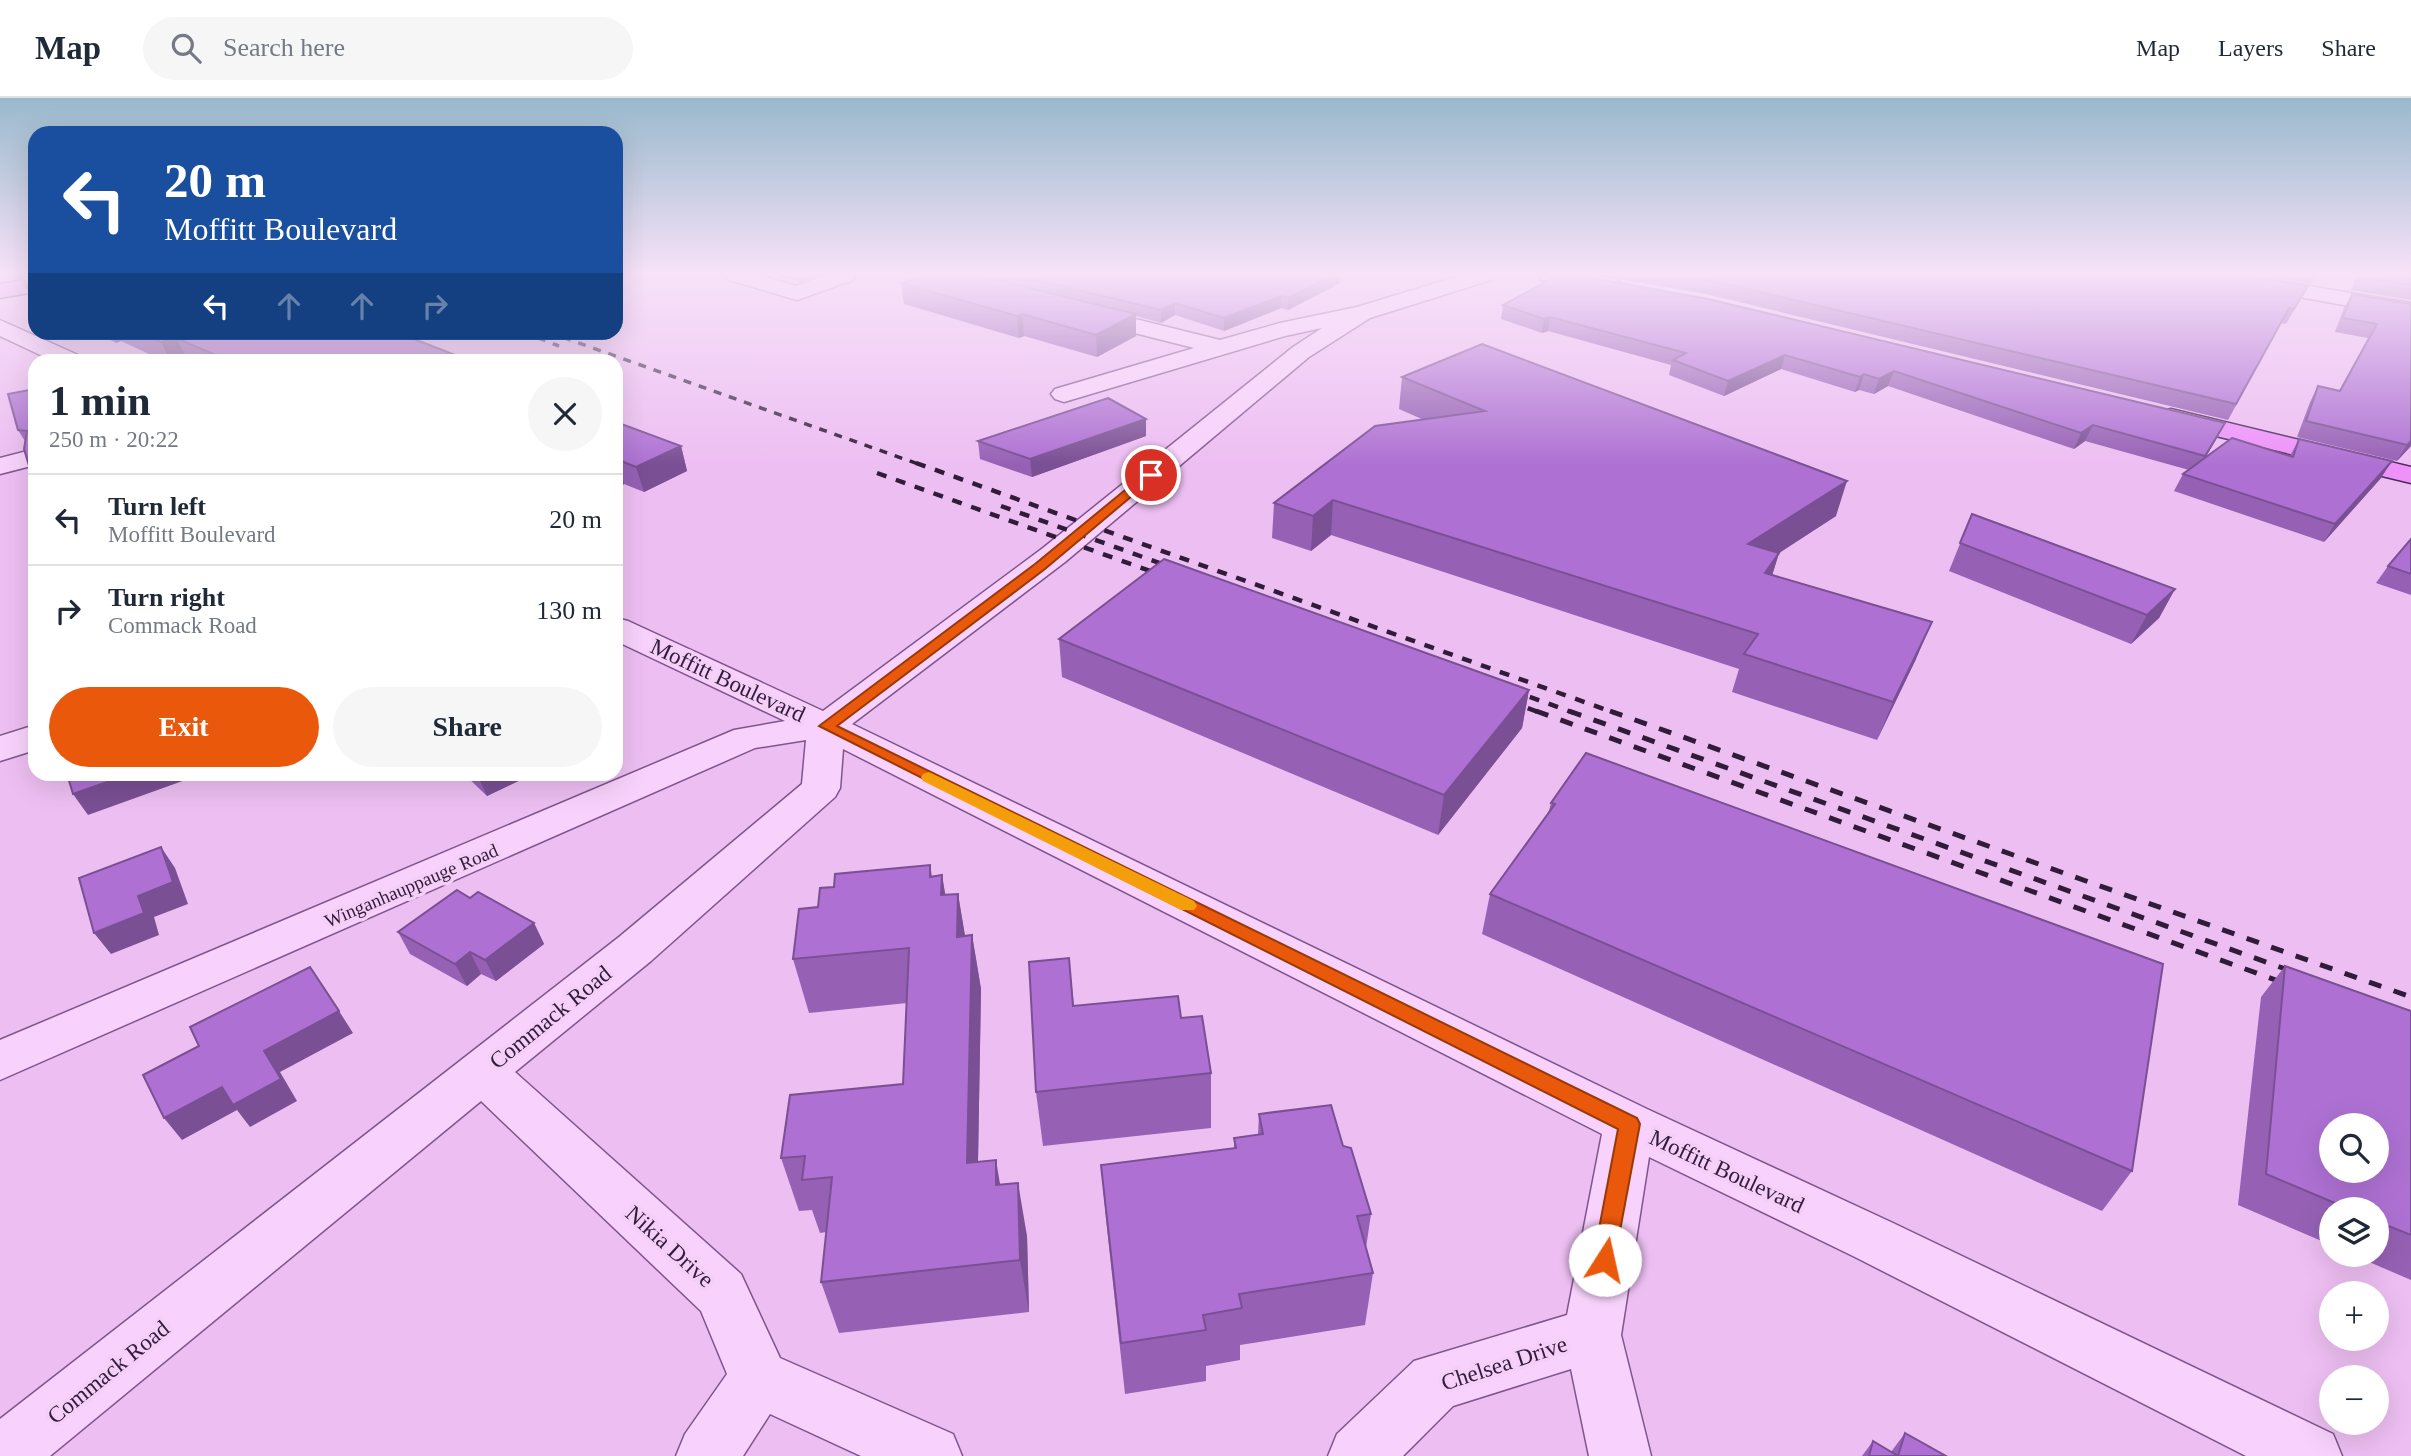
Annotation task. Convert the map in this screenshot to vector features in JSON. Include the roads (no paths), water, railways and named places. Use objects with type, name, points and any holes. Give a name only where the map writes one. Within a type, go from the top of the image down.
[{"type":"main road","points":[[2153,413],[2411,475]]},
{"type":"street","points":[[24,338],[56,354]]},
{"type":"street","points":[[1182,338],[1220,348]]},
{"type":"street","points":[[1064,394],[1252,338]]},
{"type":"street","points":[[1261,338],[1301,352]]},
{"type":"street","points":[[826,726],[1054,555],[1301,352],[1322,338]]},
{"type":"street","points":[[0,466],[28,459]]},
{"type":"street","name":"Moffitt Boulevard","points":[[623,631],[826,726],[1629,1124],[2311,1456]]},
{"type":"street","name":"Winganhauppauge Road","points":[[0,1061],[747,738],[826,726]]},
{"type":"street","name":"Commack Road","points":[[2,1456],[635,949],[821,788],[826,726]]},
{"type":"street","points":[[0,749],[28,739]]},
{"type":"street","name":"Nikia Drive","points":[[482,1072],[721,1293],[758,1379]]},
{"type":"street","name":"Chelsea Drive","points":[[1620,1456],[1592,1335],[1629,1124]]},
{"type":"street","name":"Chelsea Drive","points":[[1359,1456],[1435,1382],[1592,1335]]},
{"type":"street","points":[[707,1456],[758,1379],[931,1456]]},
{"type":"railway","points":[[544,340],[559,346]]},
{"type":"railway","points":[[570,340],[610,354]]},
{"type":"railway","points":[[623,359],[921,465]]},
{"type":"railway","points":[[916,463],[1615,713]]},
{"type":"railway","points":[[877,473],[1167,577]]},
{"type":"railway","points":[[1001,506],[1179,570]]},
{"type":"railway","points":[[1511,690],[1574,713]]},
{"type":"railway","points":[[1509,701],[1541,713]]},
{"type":"railway","points":[[1536,711],[2292,986]]},
{"type":"railway","points":[[1569,711],[2302,975]]},
{"type":"railway","points":[[1610,711],[2411,997]]}]
